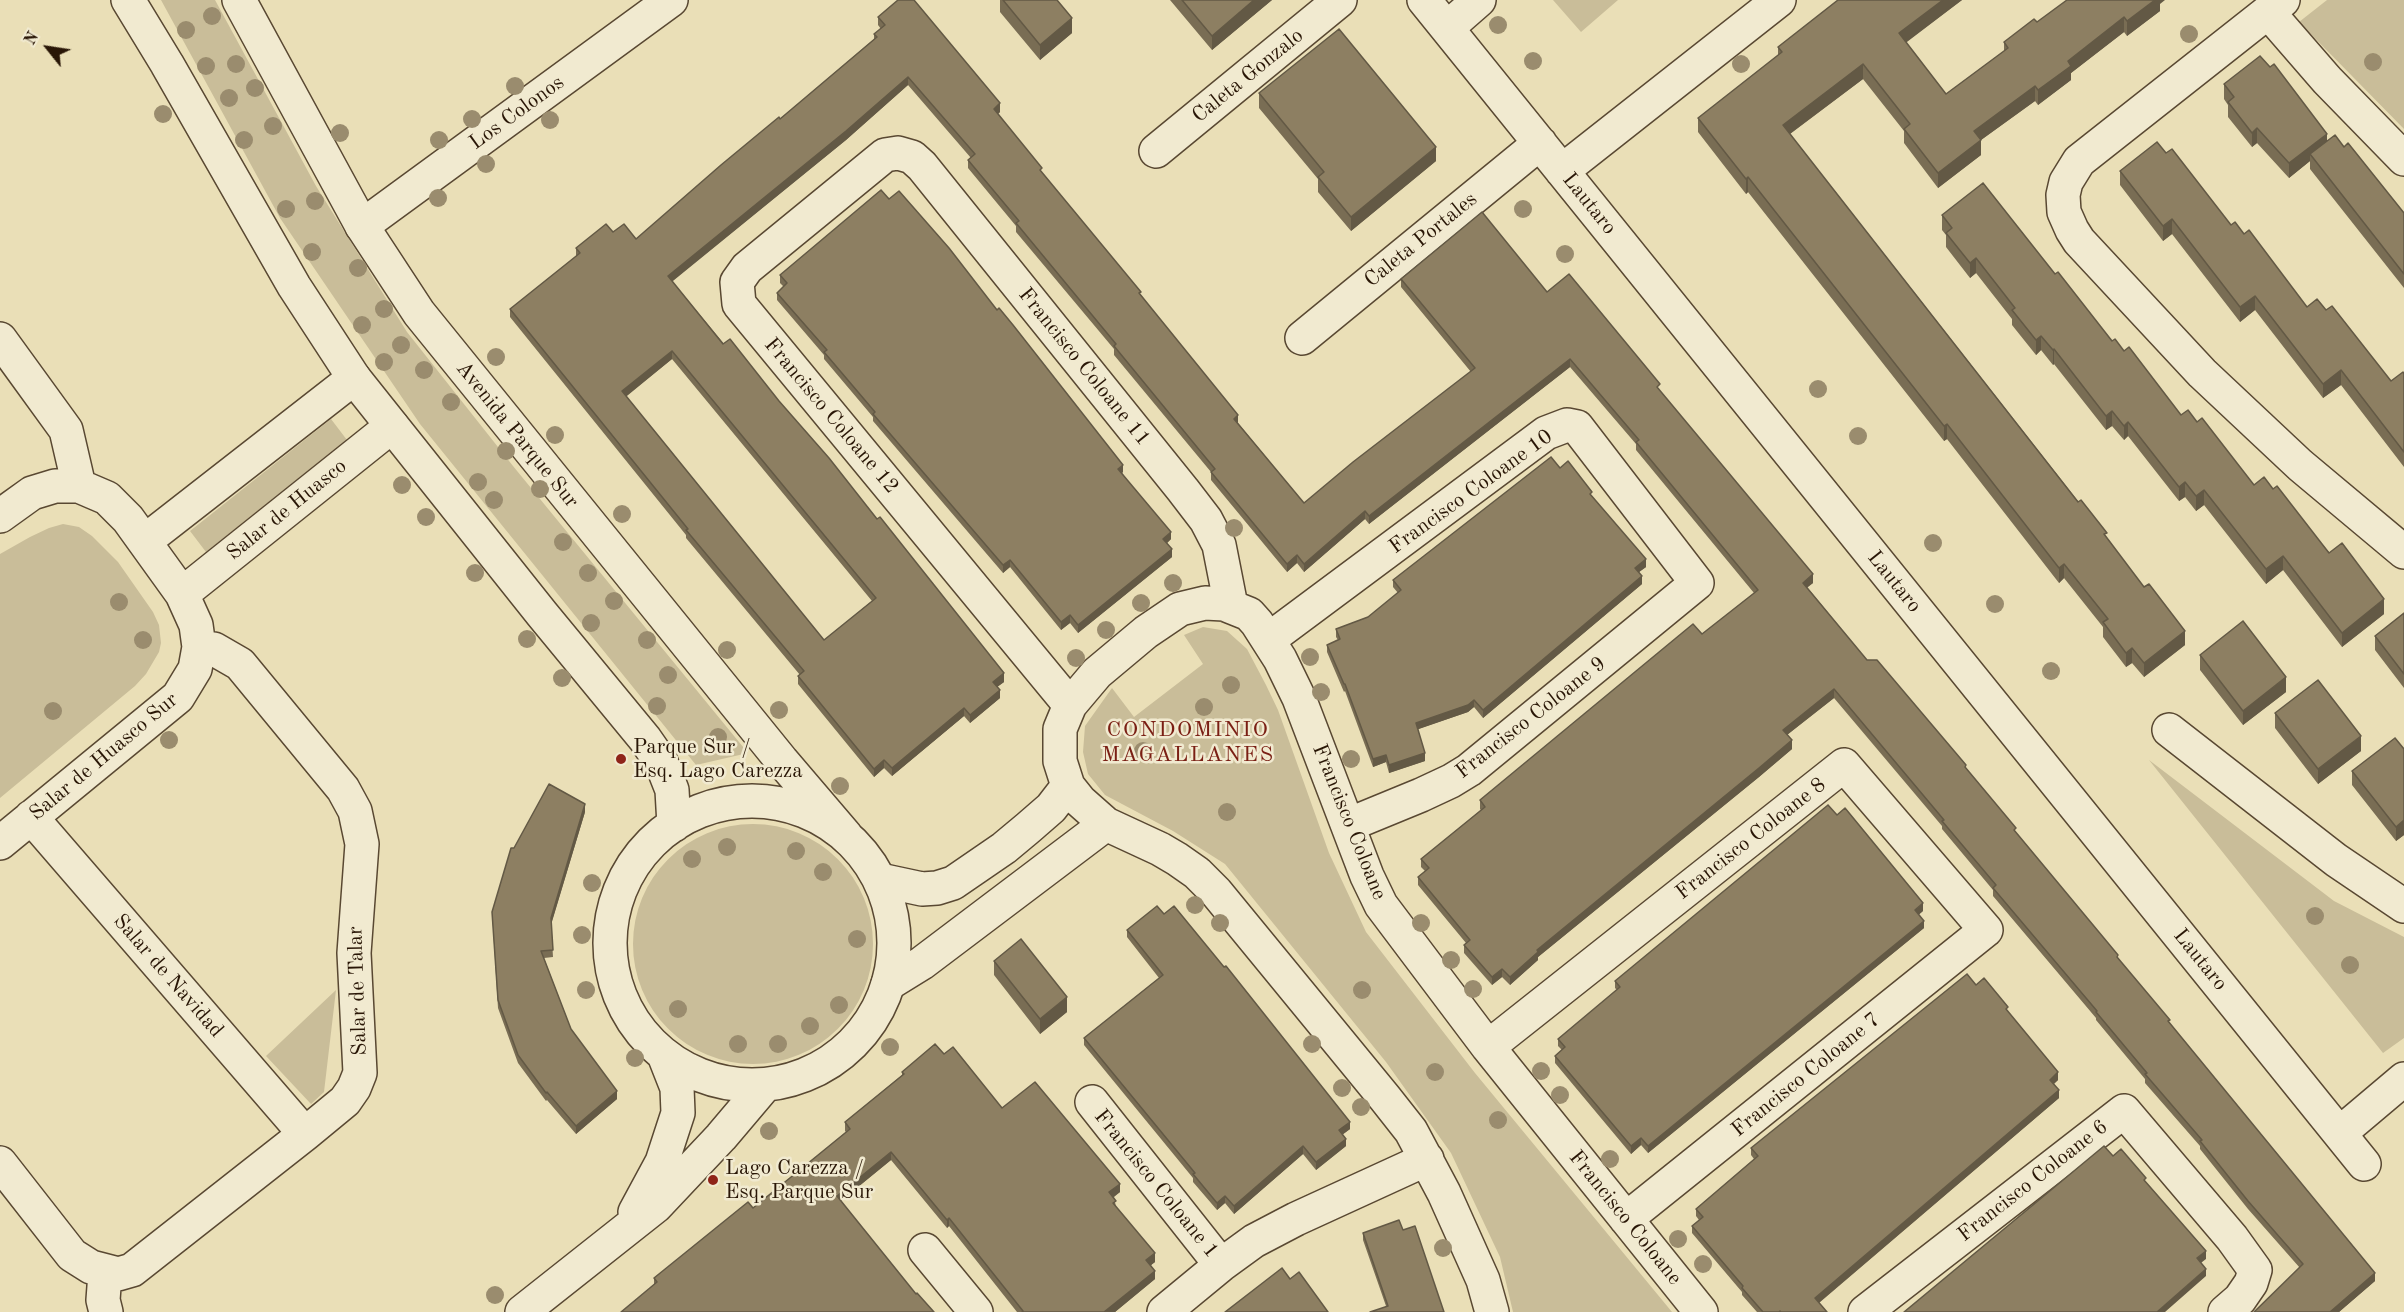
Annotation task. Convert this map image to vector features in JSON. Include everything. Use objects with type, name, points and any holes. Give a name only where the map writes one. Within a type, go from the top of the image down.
[{"type":"street","points":[[128,0],[294,286],[354,378],[645,739],[661,762],[672,790],[674,825]]},
{"type":"street","name":"Avenida Parque Sur","points":[[239,0],[362,225],[440,342],[846,836]]},
{"type":"street","name":"Los Colonos","points":[[362,225],[671,0]]},
{"type":"street","name":"Caleta Gonzalo","points":[[1156,151],[1340,0]]},
{"type":"street","name":"Lautaro","points":[[1424,0],[2364,1164]]},
{"type":"street","points":[[1447,28],[1479,0]]},
{"type":"street","points":[[1562,171],[1779,0]]},
{"type":"street","points":[[2404,159],[2326,80],[2276,6],[2079,160],[2066,182],[2062,195],[2064,212],[2079,241],[2202,373],[2300,465],[2404,552]]},
{"type":"street","name":"Caleta Portales","points":[[1302,338],[1540,143]]},
{"type":"street","name":"Francisco Coloane 11","points":[[898,153],[912,157],[922,166],[1206,520],[1219,545],[1231,606]]},
{"type":"street","name":"Francisco Coloane 12","points":[[898,153],[885,155],[747,268],[737,282],[739,304],[1070,705]]},
{"type":"street","points":[[0,339],[66,430],[79,486],[44,488],[32,493],[0,516]]},
{"type":"street","points":[[145,541],[354,378]]},
{"type":"street","name":"Francisco Coloane 10","points":[[1268,640],[1546,433],[1567,425],[1577,427],[1697,583]]},
{"type":"street","name":"Salar de Huasco","points":[[182,594],[392,426]]},
{"type":"street","name":"Salar de Huasco Sur","points":[[0,843],[178,697],[195,669],[199,647],[196,625],[182,594],[128,519],[107,498],[79,486]]},
{"type":"street","name":"Francisco Coloane 9","points":[[1348,825],[1431,790],[1469,770],[1697,583]]},
{"type":"street","points":[[1231,606],[1205,603],[1180,609],[1097,673],[1070,705],[1060,729],[1059,761],[1068,786],[1080,801],[1106,824],[1177,859],[1197,873],[1216,892],[1385,1098],[1411,1131],[1427,1159],[1469,1247],[1483,1280],[1492,1312]]},
{"type":"street","name":"Francisco Coloane","points":[[1231,606],[1249,614],[1268,640],[1299,698],[1381,905],[1488,1047],[1701,1312]]},
{"type":"street","name":"Salar de Talar","points":[[105,1272],[118,1274],[132,1270],[345,1101],[360,1073],[354,953],[362,844],[355,811],[343,789],[240,664],[214,649],[199,647]]},
{"type":"street","points":[[2169,730],[2336,860],[2404,906]]},
{"type":"street","name":"Francisco Coloane 8","points":[[1488,1047],[1845,765],[1986,930]]},
{"type":"street","points":[[880,880],[922,889],[937,888],[953,883],[1004,848],[1028,828],[1051,808],[1068,786]]},
{"type":"street","points":[[743,801],[780,804],[815,815],[846,836],[859,849],[880,880],[892,914],[894,932],[894,949],[888,984],[877,1010],[862,1034],[834,1059],[801,1076],[765,1085],[734,1085],[704,1078],[664,1055],[639,1030],[621,999],[610,947],[614,911],[627,878],[647,848],[674,825],[707,809],[743,801]]},
{"type":"street","name":"Salar de Navidad","points":[[31,817],[305,1134]]},
{"type":"street","points":[[888,984],[922,963],[1106,824]]},
{"type":"street","name":"Francisco Coloane 7","points":[[1626,1219],[1986,930]]},
{"type":"street","points":[[620,1233],[641,1203],[662,1162],[678,1113],[677,1088],[664,1055]]},
{"type":"street","points":[[2340,1133],[2404,1079]]},
{"type":"street","points":[[522,1312],[656,1206],[765,1085]]},
{"type":"street","name":"Francisco Coloane 1","points":[[1092,1102],[1221,1265]]},
{"type":"street","name":"Francisco Coloane 6","points":[[1865,1312],[2124,1111],[2232,1238],[2254,1270],[2251,1283],[2240,1299],[2225,1312]]},
{"type":"street","name":"Francisco Coloane 1","points":[[1164,1312],[1221,1265],[1274,1230],[1427,1159]]},
{"type":"street","points":[[0,1163],[72,1255],[91,1268],[105,1272],[103,1300],[106,1312]]},
{"type":"street","points":[[925,1250],[976,1312]]},
{"type":"shaded area","points":[[161,0],[215,0],[316,186],[407,332],[513,466],[748,753],[696,765],[420,424],[280,218]]},
{"type":"shaded area","points":[[1553,0],[1618,0],[1581,32]]},
{"type":"shaded area","points":[[2327,0],[2404,0],[2404,129],[2299,22]]},
{"type":"shaded area","points":[[331,419],[347,440],[206,552],[190,531]]},
{"type":"shaded area","points":[[63,524],[79,527],[92,536],[118,562],[153,612],[159,625],[161,643],[159,652],[146,674],[135,686],[0,798],[0,554],[30,537]]},
{"type":"shaded area","points":[[1203,627],[1227,631],[1247,649],[1278,710],[1329,853],[1366,932],[1475,1073],[1672,1312],[1513,1312],[1500,1257],[1451,1153],[1386,1062],[1225,864],[1173,831],[1105,795],[1088,774],[1083,752],[1085,726],[1112,688],[1134,717],[1203,664],[1184,635]]},
{"type":"shaded area","points":[[2149,760],[2334,901],[2404,937],[2404,1038],[2383,1053]]},
{"type":"shaded area","points":[[753,824],[799,833],[838,859],[864,898],[873,944],[864,990],[838,1029],[799,1055],[753,1064],[707,1055],[668,1029],[642,990],[633,944],[642,898],[668,859],[707,833]]},
{"type":"shaded area","points":[[336,990],[324,1092],[311,1104],[266,1056]]},
{"type":"building","points":[[898,0],[914,0],[1000,103],[994,109],[1042,168],[1040,170],[1141,292],[1139,293],[1238,415],[1234,419],[1304,503],[1353,462],[1475,368],[1401,279],[1482,212],[1547,292],[1569,274],[1660,384],[1657,387],[1813,574],[1803,583],[1867,660],[1877,660],[1966,765],[1965,767],[2016,828],[2014,830],[2375,1273],[2330,1312],[2254,1312],[2303,1264],[2248,1201],[2200,1141],[2202,1140],[2145,1074],[2147,1073],[2097,1011],[1993,888],[1996,885],[1942,821],[1944,820],[1834,689],[1783,730],[1792,740],[1759,768],[1537,950],[1538,952],[1510,977],[1502,969],[1492,977],[1464,945],[1470,940],[1418,877],[1429,868],[1421,859],[1485,807],[1480,800],[1693,624],[1702,634],[1758,590],[1636,442],[1639,440],[1570,359],[1369,516],[1365,511],[1304,564],[1297,555],[1287,564],[1211,472],[1215,469],[1114,346],[1116,344],[1016,223],[1019,221],[968,160],[975,154],[908,77],[846,131],[668,276],[723,344],[730,339],[877,519],[880,517],[1004,673],[993,682],[1000,690],[970,715],[964,708],[892,768],[884,760],[874,769],[798,676],[804,671],[686,530],[688,529],[510,309],[580,253],[576,248],[606,224],[613,232],[624,224],[636,239],[721,165],[779,117],[780,119],[877,37],[874,34],[885,25],[878,17]],"holes":[[[672,351],[876,598],[824,640],[622,391]]]},
{"type":"building","points":[[1003,0],[1057,0],[1072,18],[1040,45]]},
{"type":"building","points":[[1182,0],[1254,0],[1212,36]]},
{"type":"building","points":[[1838,0],[1943,0],[1899,33],[1946,94],[2008,48],[2004,42],[2034,19],[2037,22],[2067,0],[2155,0],[2127,21],[2124,17],[2068,61],[2071,66],[2038,90],[2035,86],[1974,131],[1981,140],[1938,173],[1904,129],[1910,124],[1863,64],[1783,125],[2078,502],[2081,500],[2107,533],[2104,534],[2144,587],[2149,584],[2185,631],[2144,663],[2132,648],[2126,653],[2103,622],[2108,619],[2064,564],[2059,568],[1947,424],[1944,426],[1748,177],[1746,179],[1698,118],[1782,52],[1778,47]]},
{"type":"building","points":[[1339,29],[1436,147],[1351,217],[1318,177],[1324,172],[1259,93]]},
{"type":"building","points":[[2260,56],[2270,67],[2274,64],[2327,134],[2289,163],[2257,128],[2252,133],[2228,102],[2234,97],[2224,84]]},
{"type":"building","points":[[2335,135],[2344,147],[2348,143],[2404,213],[2404,274],[2310,154]]},
{"type":"building","points":[[2157,142],[2166,153],[2172,149],[2231,225],[2235,222],[2244,234],[2249,230],[2307,307],[2317,299],[2326,310],[2332,306],[2391,381],[2403,372],[2404,452],[2341,370],[2323,384],[2255,296],[2240,307],[2172,219],[2163,226],[2120,171]]},
{"type":"building","points":[[1983,183],[2055,274],[2058,272],[2112,341],[2115,339],[2124,351],[2129,347],[2181,415],[2188,410],[2197,422],[2202,418],[2254,485],[2264,477],[2273,489],[2277,486],[2329,553],[2342,543],[2384,599],[2342,633],[2283,556],[2266,569],[2204,490],[2196,496],[2185,482],[2179,487],[2128,422],[2124,426],[2112,411],[2106,416],[2054,349],[2041,336],[2036,340],[2012,310],[2015,308],[1976,258],[1970,263],[1946,233],[1952,228],[1942,215]]},
{"type":"building","points":[[881,190],[889,199],[899,191],[949,248],[1123,465],[1118,469],[1171,532],[1163,539],[1172,549],[1078,625],[1070,615],[1061,622],[1010,560],[1003,565],[873,414],[875,412],[824,352],[827,350],[777,293],[787,283],[780,275]]},
{"type":"building","points":[[1551,457],[1560,468],[1568,461],[1592,492],[1590,494],[1646,559],[1635,568],[1642,576],[1483,710],[1474,700],[1468,705],[1416,723],[1425,753],[1389,765],[1386,755],[1373,759],[1345,684],[1327,645],[1340,639],[1336,629],[1368,617],[1401,590],[1393,580]]},
{"type":"building","points":[[2404,613],[2404,674],[2375,636]]},
{"type":"building","points":[[2243,621],[2286,677],[2243,711],[2200,655]]},
{"type":"building","points":[[2318,680],[2361,736],[2318,769],[2275,713]]},
{"type":"building","points":[[2395,738],[2404,749],[2404,820],[2396,827],[2352,771]]},
{"type":"building","points":[[549,784],[585,804],[551,918],[553,950],[541,951],[571,1029],[617,1091],[576,1126],[546,1093],[518,1055],[498,1000],[492,912],[511,848],[514,848]]},
{"type":"building","points":[[1828,805],[1837,815],[1845,808],[1923,903],[1915,910],[1924,921],[1648,1146],[1641,1138],[1631,1146],[1555,1056],[1565,1047],[1558,1039],[1620,987],[1615,981]]},
{"type":"building","points":[[1157,906],[1164,914],[1174,906],[1224,967],[1226,966],[1350,1122],[1339,1130],[1346,1139],[1316,1162],[1303,1146],[1234,1206],[1225,1196],[1217,1203],[1084,1038],[1163,975],[1127,930]]},
{"type":"building","points":[[1021,939],[1067,997],[1040,1019],[994,961]]},
{"type":"building","points":[[1967,974],[1976,985],[1984,978],[2008,1007],[2006,1009],[2058,1072],[2050,1080],[2059,1090],[1815,1298],[1827,1312],[1763,1312],[1692,1226],[1703,1217],[1696,1209],[1758,1156],[1751,1148]]},
{"type":"building","points":[[935,1044],[944,1054],[953,1047],[1002,1108],[1035,1082],[1120,1184],[1109,1192],[1116,1201],[1113,1203],[1155,1253],[1146,1260],[1155,1271],[1104,1312],[1022,1312],[949,1218],[947,1220],[891,1152],[837,1196],[916,1294],[934,1312],[621,1312],[657,1282],[654,1278],[748,1202],[753,1208],[850,1129],[845,1122],[904,1074],[902,1072]]},
{"type":"building","points":[[2104,1146],[2113,1156],[2121,1149],[2146,1178],[2144,1180],[2206,1251],[2197,1258],[2206,1269],[2157,1312],[1904,1312]]},
{"type":"building","points":[[1399,1220],[1403,1230],[1415,1226],[1444,1312],[1370,1312],[1388,1306],[1363,1233]]},
{"type":"building","points":[[1282,1268],[1290,1279],[1299,1272],[1328,1312],[1225,1312]]},
{"type":"place","name":"Parque Sur / Esq. Lago Carezza","points":[[621,759]]},
{"type":"place","name":"Lago Carezza / Esq. Parque Sur","points":[[713,1180]]},
{"type":"district","name":"CONDOMINIO MAGALLANES","points":[[1188,742]]}]
